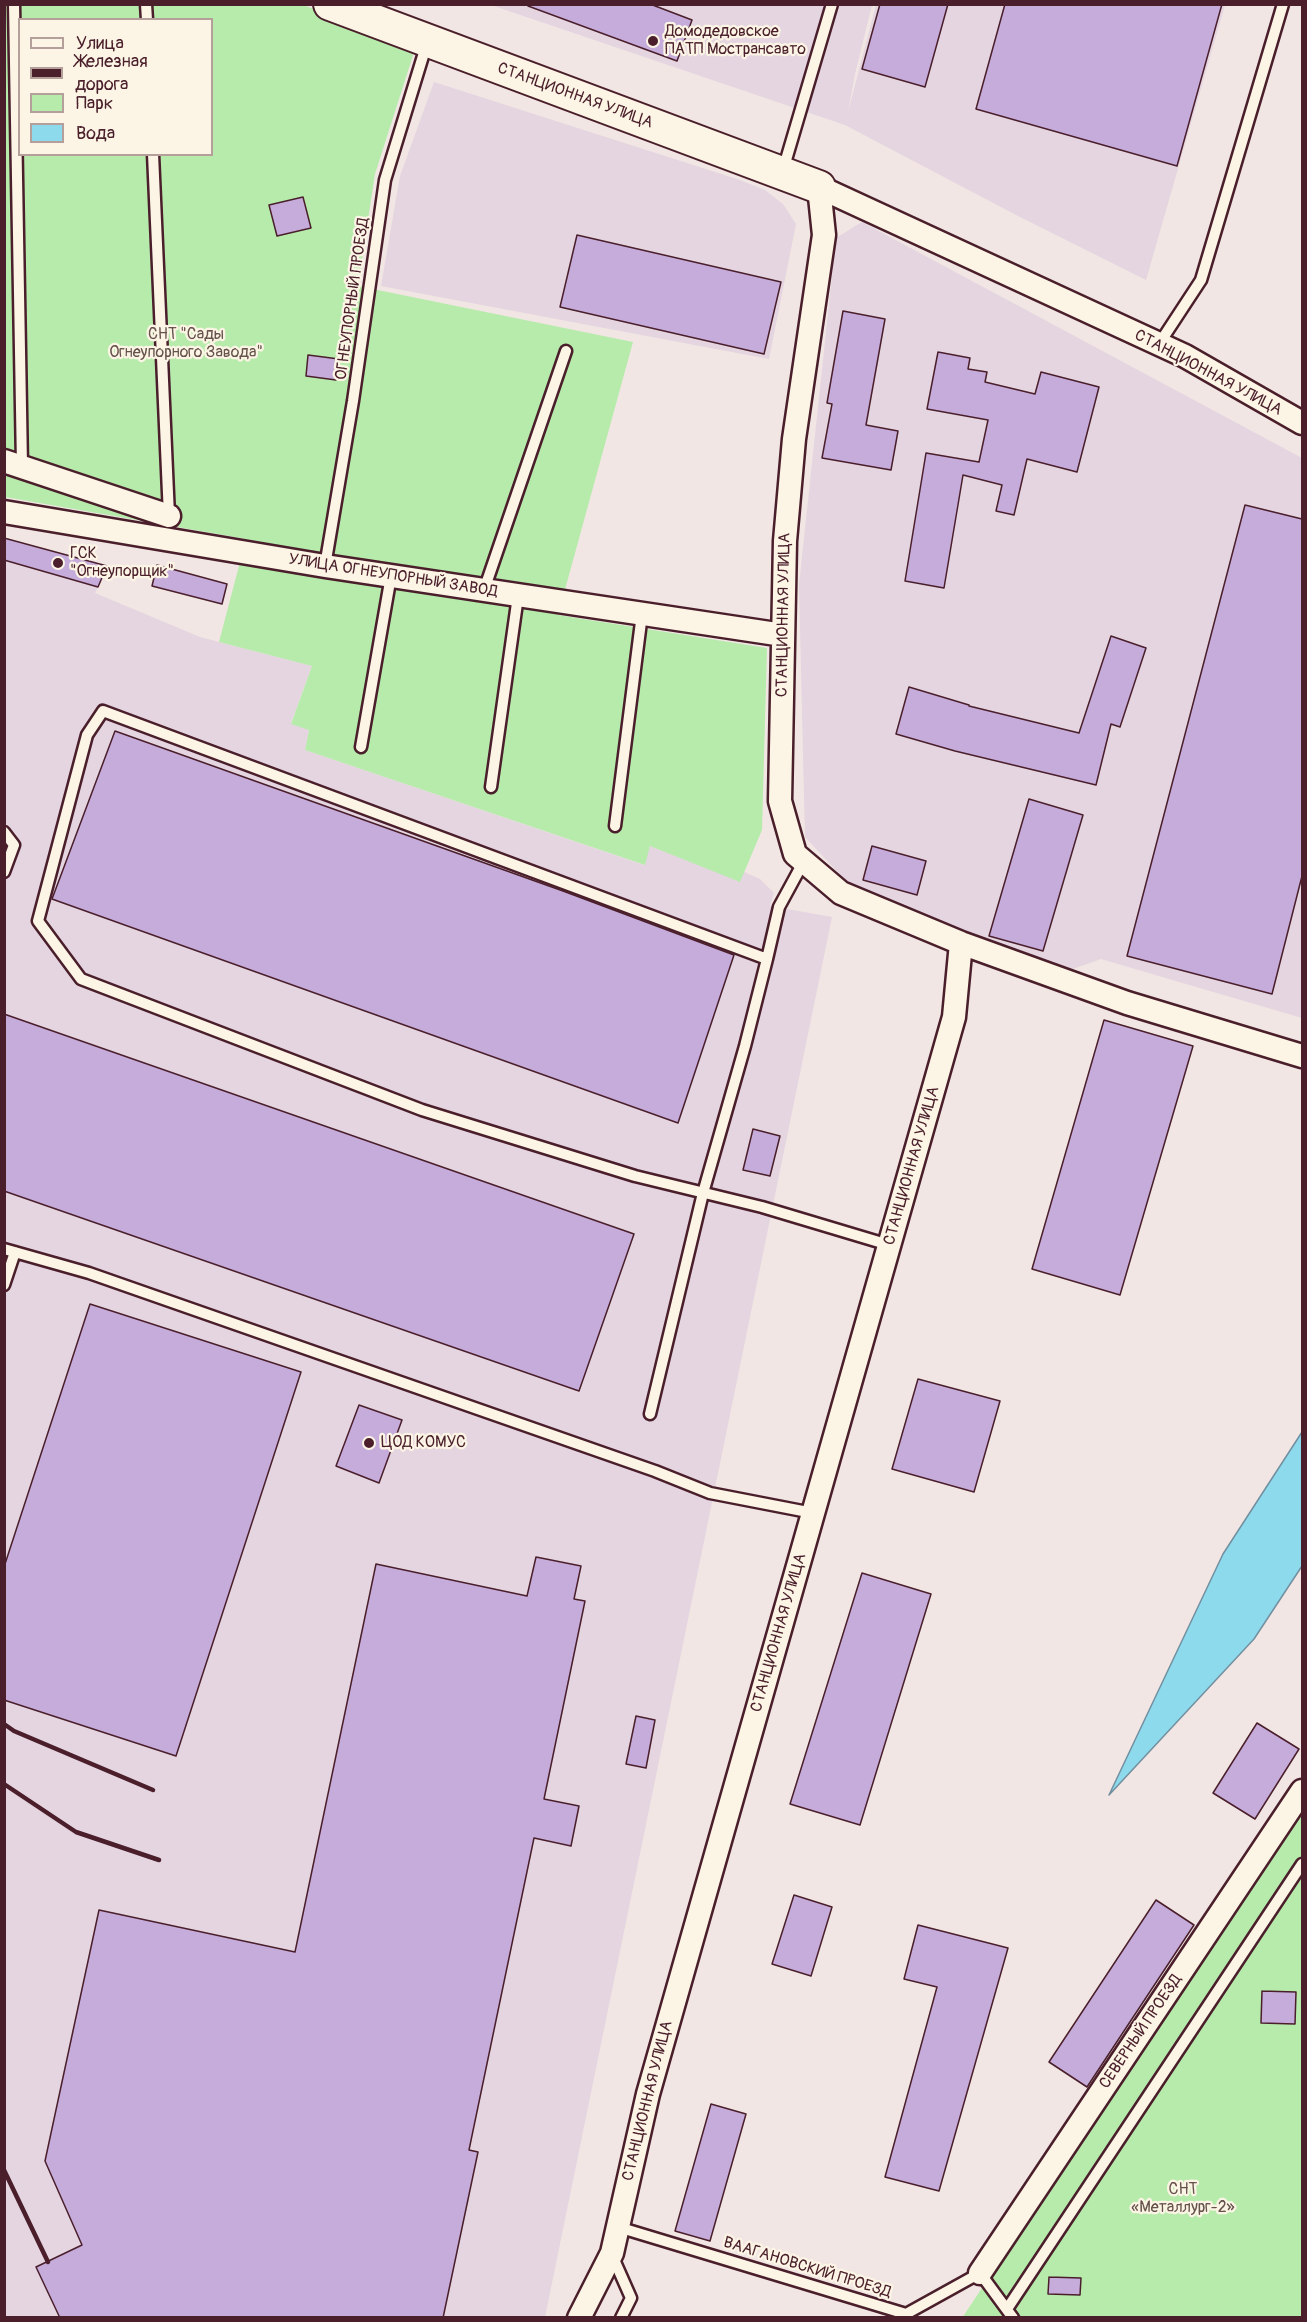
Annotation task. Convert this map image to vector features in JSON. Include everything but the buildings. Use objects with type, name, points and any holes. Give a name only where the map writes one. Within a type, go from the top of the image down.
[{"type":"street","name":"СТАНЦИОННАЯ УЛИЦА","points":[[330,4],[819,187],[1185,356],[1302,423]]},
{"type":"street","name":"СТАНЦИОННАЯ УЛИЦА","points":[[819,187],[824,236],[794,439],[784,541],[780,801],[795,854],[841,893],[961,943],[1127,1003],[1302,1056]]},
{"type":"street","points":[[13,464],[169,516]]},
{"type":"street","name":"УЛИЦА ОГНЕУПОРНЫЙ ЗАВОД","points":[[4,512],[325,566],[783,635]]},
{"type":"street","name":"СТАНЦИОННАЯ УЛИЦА","points":[[579,2318],[612,2253],[648,2094],[954,1017],[961,943]]},
{"type":"street","name":"СЕВЕРНЫЙ ПРОЕЗД","points":[[980,2272],[1302,1791]]},
{"type":"lane","points":[[13,464],[14,4]]},
{"type":"lane","points":[[782,173],[832,4]]},
{"type":"lane","points":[[1159,344],[1201,280],[1283,4]]},
{"type":"lane","name":"ОГНЕУПОРНЫЙ ПРОЕЗД","points":[[325,566],[353,401],[385,180],[428,41]]},
{"type":"lane","points":[[153,156],[169,516]]},
{"type":"lane","points":[[484,591],[566,351]]},
{"type":"lane","points":[[361,747],[391,576]]},
{"type":"lane","points":[[491,787],[518,596]]},
{"type":"lane","points":[[615,826],[642,614]]},
{"type":"lane","points":[[767,959],[104,711],[87,735],[38,921],[81,979],[422,1110],[635,1176],[762,1207],[889,1245]]},
{"type":"lane","points":[[4,832],[14,845],[4,872]]},
{"type":"lane","points":[[650,1414],[703,1193],[745,1046],[779,907],[804,861]]},
{"type":"lane","points":[[4,1285],[10,1250],[89,1273],[654,1471],[710,1493],[813,1514]]},
{"type":"lane","points":[[980,2272],[1010,2313],[1302,1864]]},
{"type":"lane","name":"ВААГАНОВСКИЙ ПРОЕЗД","points":[[618,2227],[906,2314],[980,2272]]},
{"type":"lane","points":[[612,2253],[631,2298],[621,2318]]},
{"type":"shaded area","points":[[491,5],[872,5],[848,112],[876,5],[1225,5],[1146,280],[845,125]]},
{"type":"shaded area","points":[[434,82],[740,180],[765,190],[783,204],[796,224],[769,359],[381,286],[400,176]]},
{"type":"shaded area","points":[[862,222],[1302,458],[1302,1018],[1101,959],[1070,970],[856,892],[805,837],[799,585],[836,238]]},
{"type":"shaded area","points":[[5,560],[98,587],[95,593],[200,637],[312,666],[291,723],[309,730],[305,750],[644,865],[650,846],[740,881],[742,871],[760,879],[774,893],[770,906],[832,917],[545,2317],[5,2318]]},
{"type":"green space","name":"СНТ \"Сады Огнеупорного Завода\"","points":[[4,5],[303,5],[416,46],[375,174],[358,286],[633,342],[558,615],[767,648],[762,830],[740,882],[650,846],[645,865],[305,750],[309,730],[291,724],[312,666],[219,642],[246,539],[5,497]]},
{"type":"green space","name":"СНТ «Металлург-2»","points":[[1302,1809],[1302,2317],[962,2318],[1010,2246]]},
{"type":"water","points":[[1302,1432],[1302,1566],[1254,1639],[1109,1795],[1223,1554]]},
{"type":"railway","points":[[4,1724],[14,1731],[153,1790]]},
{"type":"railway","points":[[4,1784],[76,1832],[159,1860]]},
{"type":"railway","points":[[4,2170],[48,2262]]},
{"type":"place","name":"Домодедовское ПАТП Мострансавто","points":[[653,41]]},
{"type":"place","name":"ГСК \"Огнеупорщик\"","points":[[58,563]]},
{"type":"place","name":"ЦОД КОМУС","points":[[369,1443]]}]
